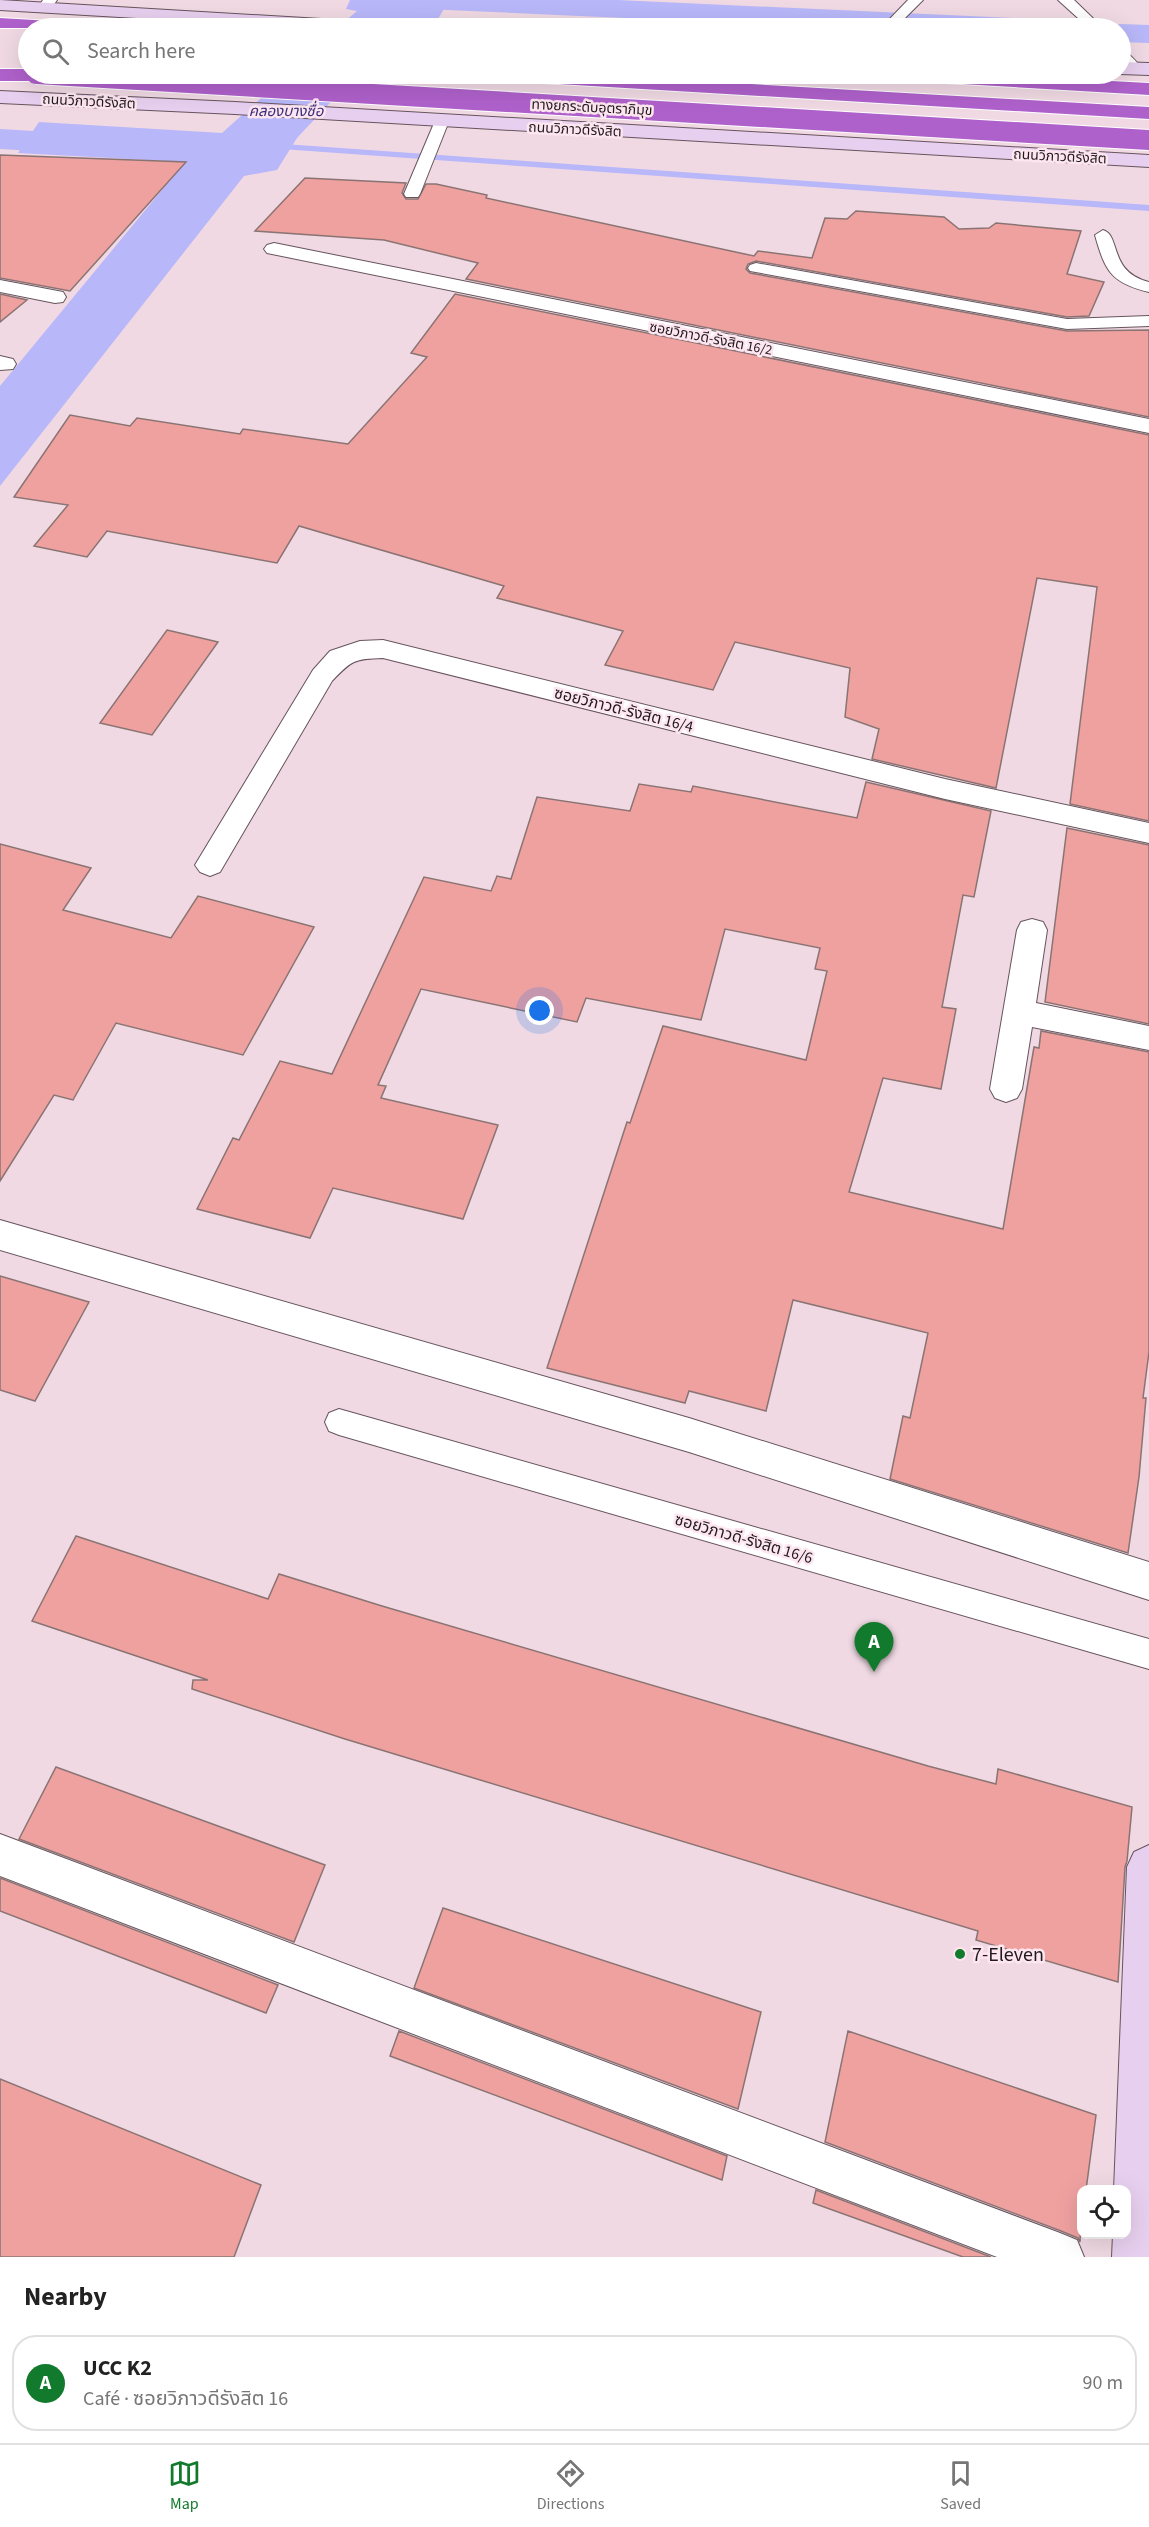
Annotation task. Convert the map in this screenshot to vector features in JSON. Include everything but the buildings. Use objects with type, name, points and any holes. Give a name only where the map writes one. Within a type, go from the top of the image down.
[{"type":"highway","points":[[0,23],[18,24]]},
{"type":"highway","points":[[0,66],[18,67]]},
{"type":"highway","points":[[0,73],[18,73]]},
{"type":"highway","points":[[0,73],[18,73]]},
{"type":"highway","name":"ทางยกระดับอุตราภิมุข","points":[[207,84],[1149,139]]},
{"type":"highway","name":"ถนนวิภาวดีรังสิต","points":[[296,84],[1149,139]]},
{"type":"highway","name":"ทางยกระดับอุตราภิมุข","points":[[660,84],[1149,113]]},
{"type":"highway","points":[[1064,84],[1149,89]]},
{"type":"main road","points":[[0,5],[47,4],[241,18]]},
{"type":"main road","name":"ถนนวิภาวดีรังสิต","points":[[0,97],[235,108],[1149,161]]},
{"type":"main road","points":[[1136,2257],[1149,1867]]},
{"type":"street","name":"ซอยวิภาวดี-รังสิต 16/2","points":[[274,249],[1149,426]]},
{"type":"street","points":[[0,286],[55,297]]},
{"type":"street","name":"ซอยวิภาวดี-รังสิต 16/4","points":[[210,865],[322,676],[339,657],[360,650],[383,649],[945,789],[1149,833]]},
{"type":"street","points":[[1006,1089],[1032,930]]},
{"type":"street","points":[[1018,1012],[1149,1038]]},
{"type":"street","points":[[0,1235],[689,1435],[1149,1581]]},
{"type":"street","points":[[0,1855],[1060,2257]]},
{"type":"lane","points":[[898,18],[916,0]]},
{"type":"lane","points":[[1065,0],[1086,18]]},
{"type":"lane","points":[[412,194],[442,121]]},
{"type":"lane","points":[[1103,235],[1114,269],[1126,280],[1149,287]]},
{"type":"lane","points":[[756,268],[1067,324],[1093,325],[1117,321],[1149,321]]},
{"type":"lane","name":"ซอยวิภาวดี-รังสิต 16/6","points":[[339,1422],[1149,1654]]},
{"type":"water","points":[[350,0],[471,0],[469,2],[448,2],[439,18],[349,18],[357,11],[346,9]]},
{"type":"water","name":"คลองบางซื่อ","points":[[277,84],[348,84],[297,138],[277,170],[244,176],[0,486],[0,386],[185,162],[18,153],[39,122],[222,133]]},
{"type":"waterway","points":[[425,0],[816,18]]},
{"type":"waterway","points":[[1131,33],[1149,34]]},
{"type":"waterway","points":[[0,139],[102,145]]},
{"type":"waterway","points":[[270,146],[1149,208]]},
{"type":"place","name":"UCC K2","points":[[874,1672]]},
{"type":"place","name":"7-Eleven","points":[[960,1954]]}]
